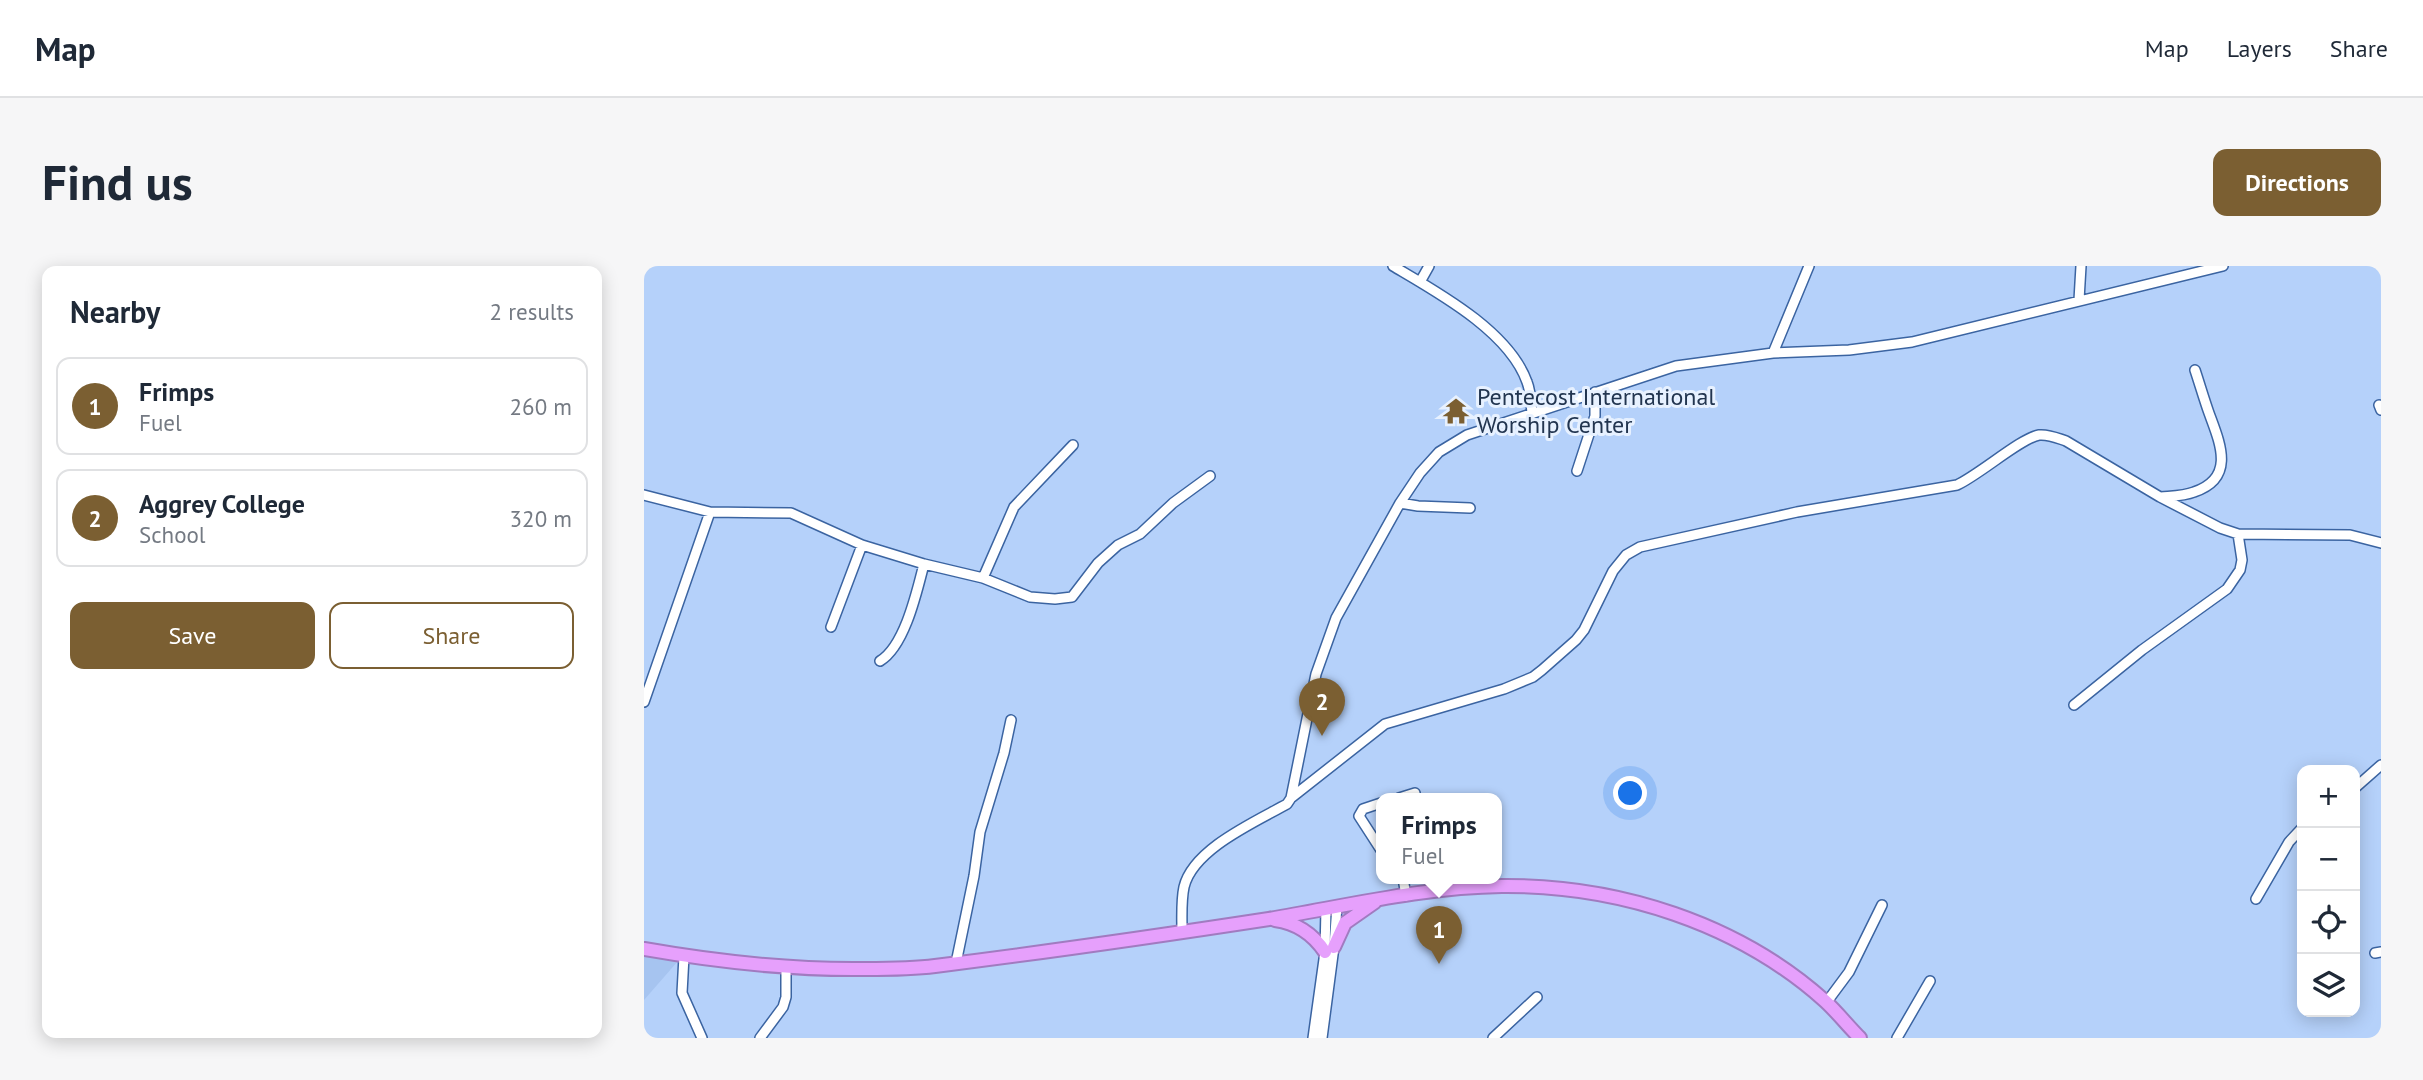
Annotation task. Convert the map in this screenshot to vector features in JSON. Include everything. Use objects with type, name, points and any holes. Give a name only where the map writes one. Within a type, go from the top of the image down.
[{"type":"highway","points":[[644,949],[786,969],[896,969],[1268,919],[1406,896],[1500,886],[1555,887],[1651,906],[1731,938],[1786,971],[1826,1003],[1860,1038]]},
{"type":"highway","points":[[1268,919],[1298,927],[1329,949],[1345,923],[1376,901]]},
{"type":"street","points":[[1393,266],[1471,317],[1506,348],[1528,382],[1532,415]]},
{"type":"street","points":[[1420,282],[1429,266]]},
{"type":"street","points":[[1773,353],[1809,266]]},
{"type":"street","points":[[2079,300],[2081,266]]},
{"type":"street","points":[[1291,798],[1316,674],[1341,607],[1400,503],[1432,458],[1467,435],[1676,366],[1773,353],[1849,350],[1912,342],[2223,266]]},
{"type":"street","points":[[2160,497],[2191,494],[2204,488],[2221,469],[2219,438],[2196,370]]},
{"type":"street","points":[[1577,471],[1595,416],[1595,392]]},
{"type":"street","points":[[1182,931],[1184,888],[1201,858],[1246,827],[1287,804],[1291,798],[1385,724],[1504,689],[1542,670],[1584,630],[1613,571],[1626,555],[1640,547],[1797,512],[1957,485],[2027,440],[2042,435],[2066,441],[2160,497],[2238,534],[2350,535],[2381,543]]},
{"type":"street","points":[[983,578],[1014,507],[1073,445]]},
{"type":"street","points":[[644,495],[710,512],[791,513],[862,545],[923,564],[983,578],[1030,597],[1055,599],[1072,597],[1098,563],[1118,545],[1140,534],[1173,503],[1210,476]]},
{"type":"street","points":[[1400,503],[1470,508]]},
{"type":"street","points":[[644,702],[710,512]]},
{"type":"street","points":[[2074,705],[2143,650],[2227,589],[2240,570],[2242,561],[2238,534]]},
{"type":"street","points":[[831,627],[862,545]]},
{"type":"street","points":[[880,661],[888,656],[906,622],[923,564]]},
{"type":"street","points":[[956,963],[980,832],[1012,720]]},
{"type":"street","points":[[2360,784],[2381,765]]},
{"type":"street","points":[[1376,805],[1363,809],[1359,816],[1376,842]]},
{"type":"street","points":[[2256,899],[2289,842],[2297,833]]},
{"type":"street","points":[[1404,884],[1406,896]]},
{"type":"street","points":[[1826,1003],[1849,972],[1882,905]]},
{"type":"street","points":[[1322,1038],[1332,907]]},
{"type":"street","points":[[1313,1038],[1329,949]]},
{"type":"street","points":[[684,956],[682,993],[702,1038]]},
{"type":"street","points":[[760,1038],[783,1007],[786,997],[786,969]]},
{"type":"street","points":[[1897,1038],[1930,981]]},
{"type":"street","points":[[1493,1038],[1537,997]]},
{"type":"shaded area","points":[[644,953],[678,961],[644,1000]]},
{"type":"place","name":"Pentecost International Worship Center","points":[[1456,411]]},
{"type":"place","name":"Aggrey College","points":[[1322,736]]},
{"type":"place","name":"Frimps","points":[[1439,964]]}]
